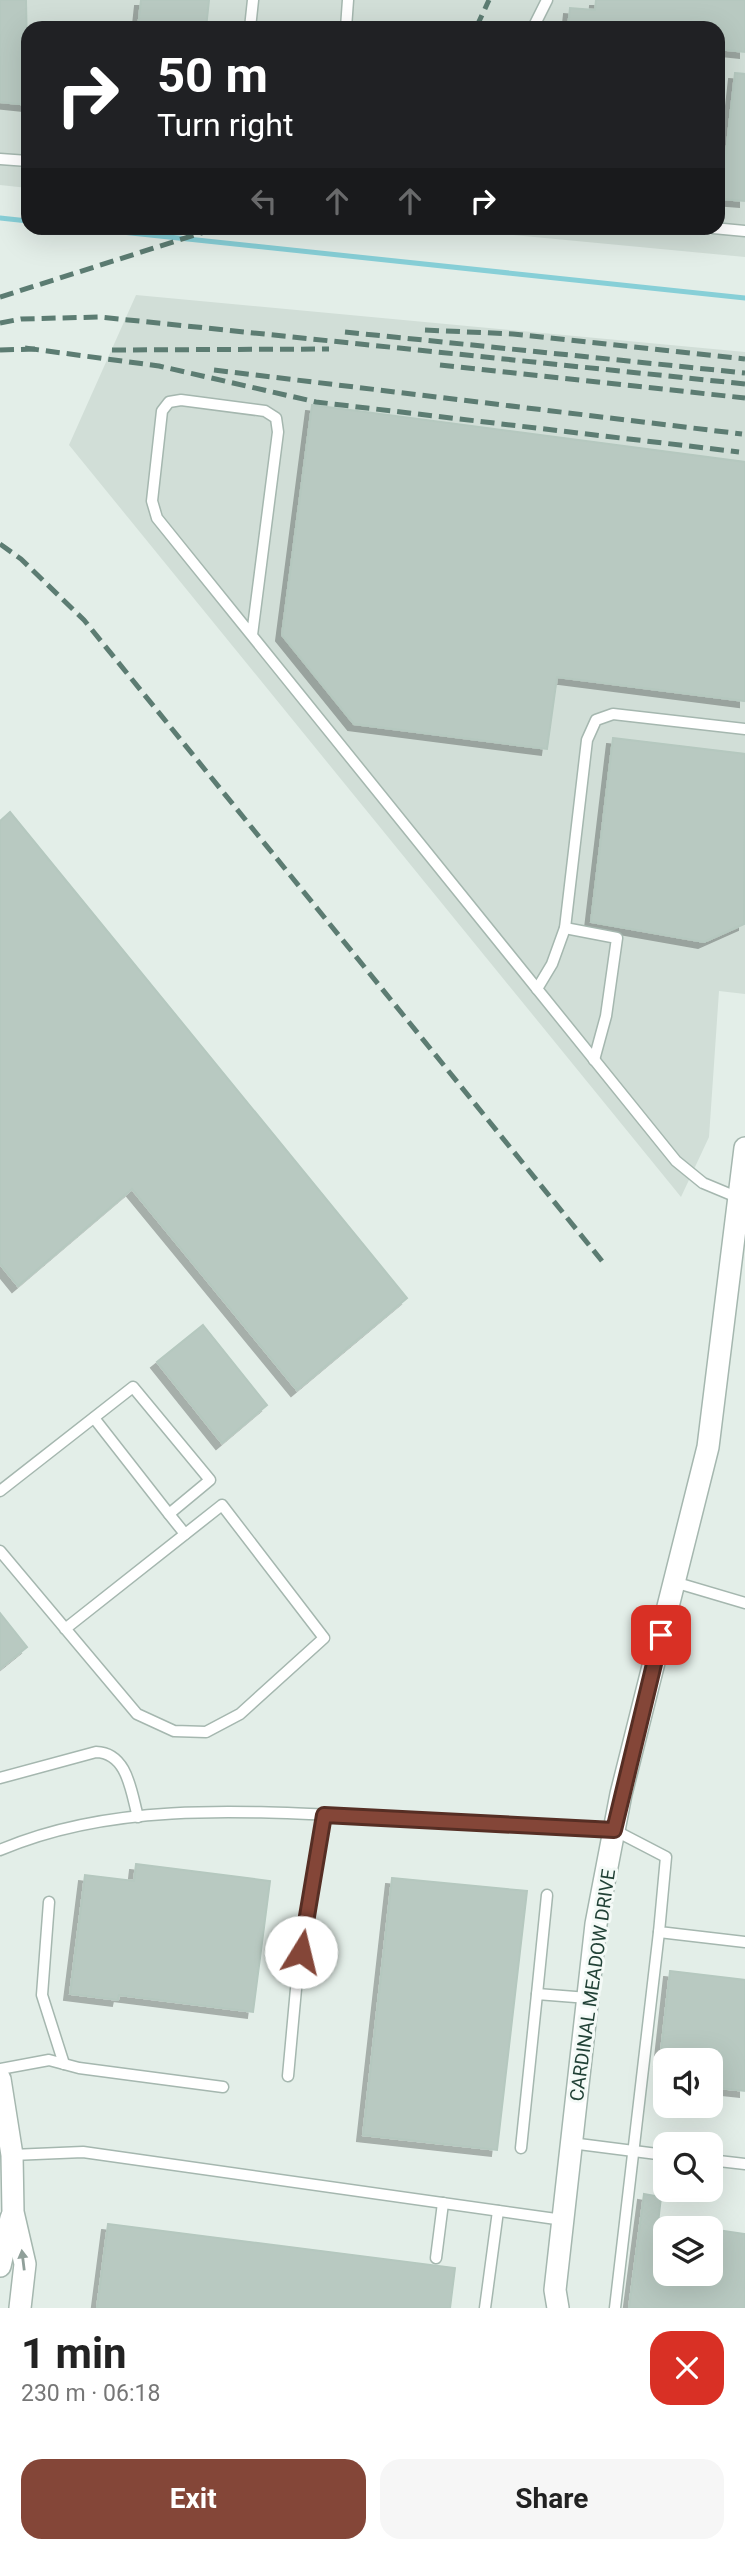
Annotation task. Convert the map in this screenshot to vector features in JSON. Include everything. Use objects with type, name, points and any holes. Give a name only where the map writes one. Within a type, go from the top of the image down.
[{"type":"street","name":"CARDINAL MEADOW DRIVE","points":[[553,2302],[596,1924],[614,1830],[708,1447],[745,1148]]},
{"type":"street","points":[[0,2080],[12,2155],[13,2212],[25,2264],[20,2308]]},
{"type":"street","points":[[0,2266],[13,2212]]},
{"type":"lane","points":[[251,21],[253,0]]},
{"type":"lane","points":[[346,21],[348,0]]},
{"type":"lane","points":[[536,21],[547,0]]},
{"type":"lane","points":[[0,159],[21,161]]},
{"type":"lane","points":[[725,229],[745,231]]},
{"type":"lane","points":[[252,635],[278,432],[276,418],[265,411],[181,400],[169,402],[162,411],[152,501],[157,518],[676,1161],[703,1183],[739,1198]]},
{"type":"lane","points":[[537,989],[552,964],[565,928],[587,740],[596,720],[613,714],[745,729]]},
{"type":"lane","points":[[565,928],[617,938],[607,1016],[594,1060]]},
{"type":"lane","points":[[0,1491],[133,1387],[210,1480],[169,1514]]},
{"type":"lane","points":[[94,1418],[185,1534]]},
{"type":"lane","points":[[0,1551],[65,1629],[137,1714],[174,1731],[206,1732],[240,1714],[324,1638],[222,1505],[65,1629]]},
{"type":"lane","points":[[674,1582],[745,1603]]},
{"type":"lane","points":[[0,1778],[96,1752],[107,1752],[118,1759],[125,1772],[138,1817]]},
{"type":"lane","points":[[0,1850],[22,1840],[138,1817],[205,1811],[614,1830],[666,1857],[615,2308]]},
{"type":"lane","points":[[288,2076],[297,1978],[324,1815]]},
{"type":"lane","points":[[521,2148],[547,1895]]},
{"type":"lane","points":[[49,1902],[42,1995],[64,2064]]},
{"type":"lane","points":[[659,1932],[745,1942]]},
{"type":"lane","points":[[537,1994],[588,1998]]},
{"type":"lane","points":[[0,2069],[49,2060],[223,2087]]},
{"type":"lane","points":[[571,2143],[653,2154]]},
{"type":"lane","points":[[12,2155],[83,2152],[563,2220]]},
{"type":"lane","points":[[723,2161],[745,2164]]},
{"type":"lane","points":[[436,2258],[443,2203]]},
{"type":"lane","points":[[485,2308],[498,2211]]},
{"type":"shaded area","points":[[0,0],[745,0],[745,257],[514,235],[725,235],[725,21],[21,21],[21,187],[0,185]]},
{"type":"shaded area","points":[[136,295],[745,352],[745,994],[719,991],[709,1137],[681,1197],[69,445]]},
{"type":"building","points":[[0,0],[26,0],[26,21],[21,21],[21,104],[0,102]]},
{"type":"building","points":[[141,0],[209,0],[207,21],[139,21]]},
{"type":"building","points":[[596,0],[745,0],[745,52],[725,50],[725,21],[569,21],[570,8],[595,10]]},
{"type":"building","points":[[735,73],[745,74],[745,201],[725,199],[725,163]]},
{"type":"building","points":[[312,405],[745,462],[745,701],[557,677],[547,749],[354,724],[282,635]]},
{"type":"building","points":[[613,738],[745,754],[744,924],[704,942],[591,922]]},
{"type":"building","points":[[10,812],[407,1298],[297,1390],[132,1189],[18,1286],[0,1264],[0,821]]},
{"type":"building","points":[[203,1325],[267,1405],[222,1443],[157,1362]]},
{"type":"building","points":[[0,1613],[27,1647],[0,1669]]},
{"type":"building","points":[[136,1864],[270,1881],[253,2012],[119,1995],[118,2000],[70,1994],[85,1875],[134,1881]]},
{"type":"building","points":[[392,1878],[527,1891],[497,2150],[363,2135]]},
{"type":"building","points":[[670,1971],[745,1980],[745,2091],[723,2088],[723,2048],[661,2048]]},
{"type":"building","points":[[644,2194],[653,2196],[653,2202],[660,2202],[659,2216],[653,2216],[653,2286],[723,2286],[723,2231],[745,2234],[745,2308],[629,2308]]},
{"type":"building","points":[[108,2224],[455,2268],[450,2308],[97,2308]]},
{"type":"waterway","points":[[0,218],[21,220]]},
{"type":"waterway","points":[[150,235],[745,298]]},
{"type":"railway","points":[[479,21],[489,0]]},
{"type":"railway","points":[[0,297],[195,235]]},
{"type":"railway","points":[[0,323],[21,319],[100,317],[745,384]]},
{"type":"railway","points":[[425,330],[513,334],[745,359]]},
{"type":"railway","points":[[345,332],[745,373]]},
{"type":"railway","points":[[25,348],[159,366],[316,402],[739,452]]},
{"type":"railway","points":[[0,350],[35,349]]},
{"type":"railway","points":[[112,350],[329,349]]},
{"type":"railway","points":[[440,365],[745,398]]},
{"type":"railway","points":[[214,370],[742,434]]},
{"type":"railway","points":[[0,544],[21,559],[84,620],[602,1261]]},
{"type":"route","points":[[301,1952],[324,1815],[614,1830],[661,1635]]}]
